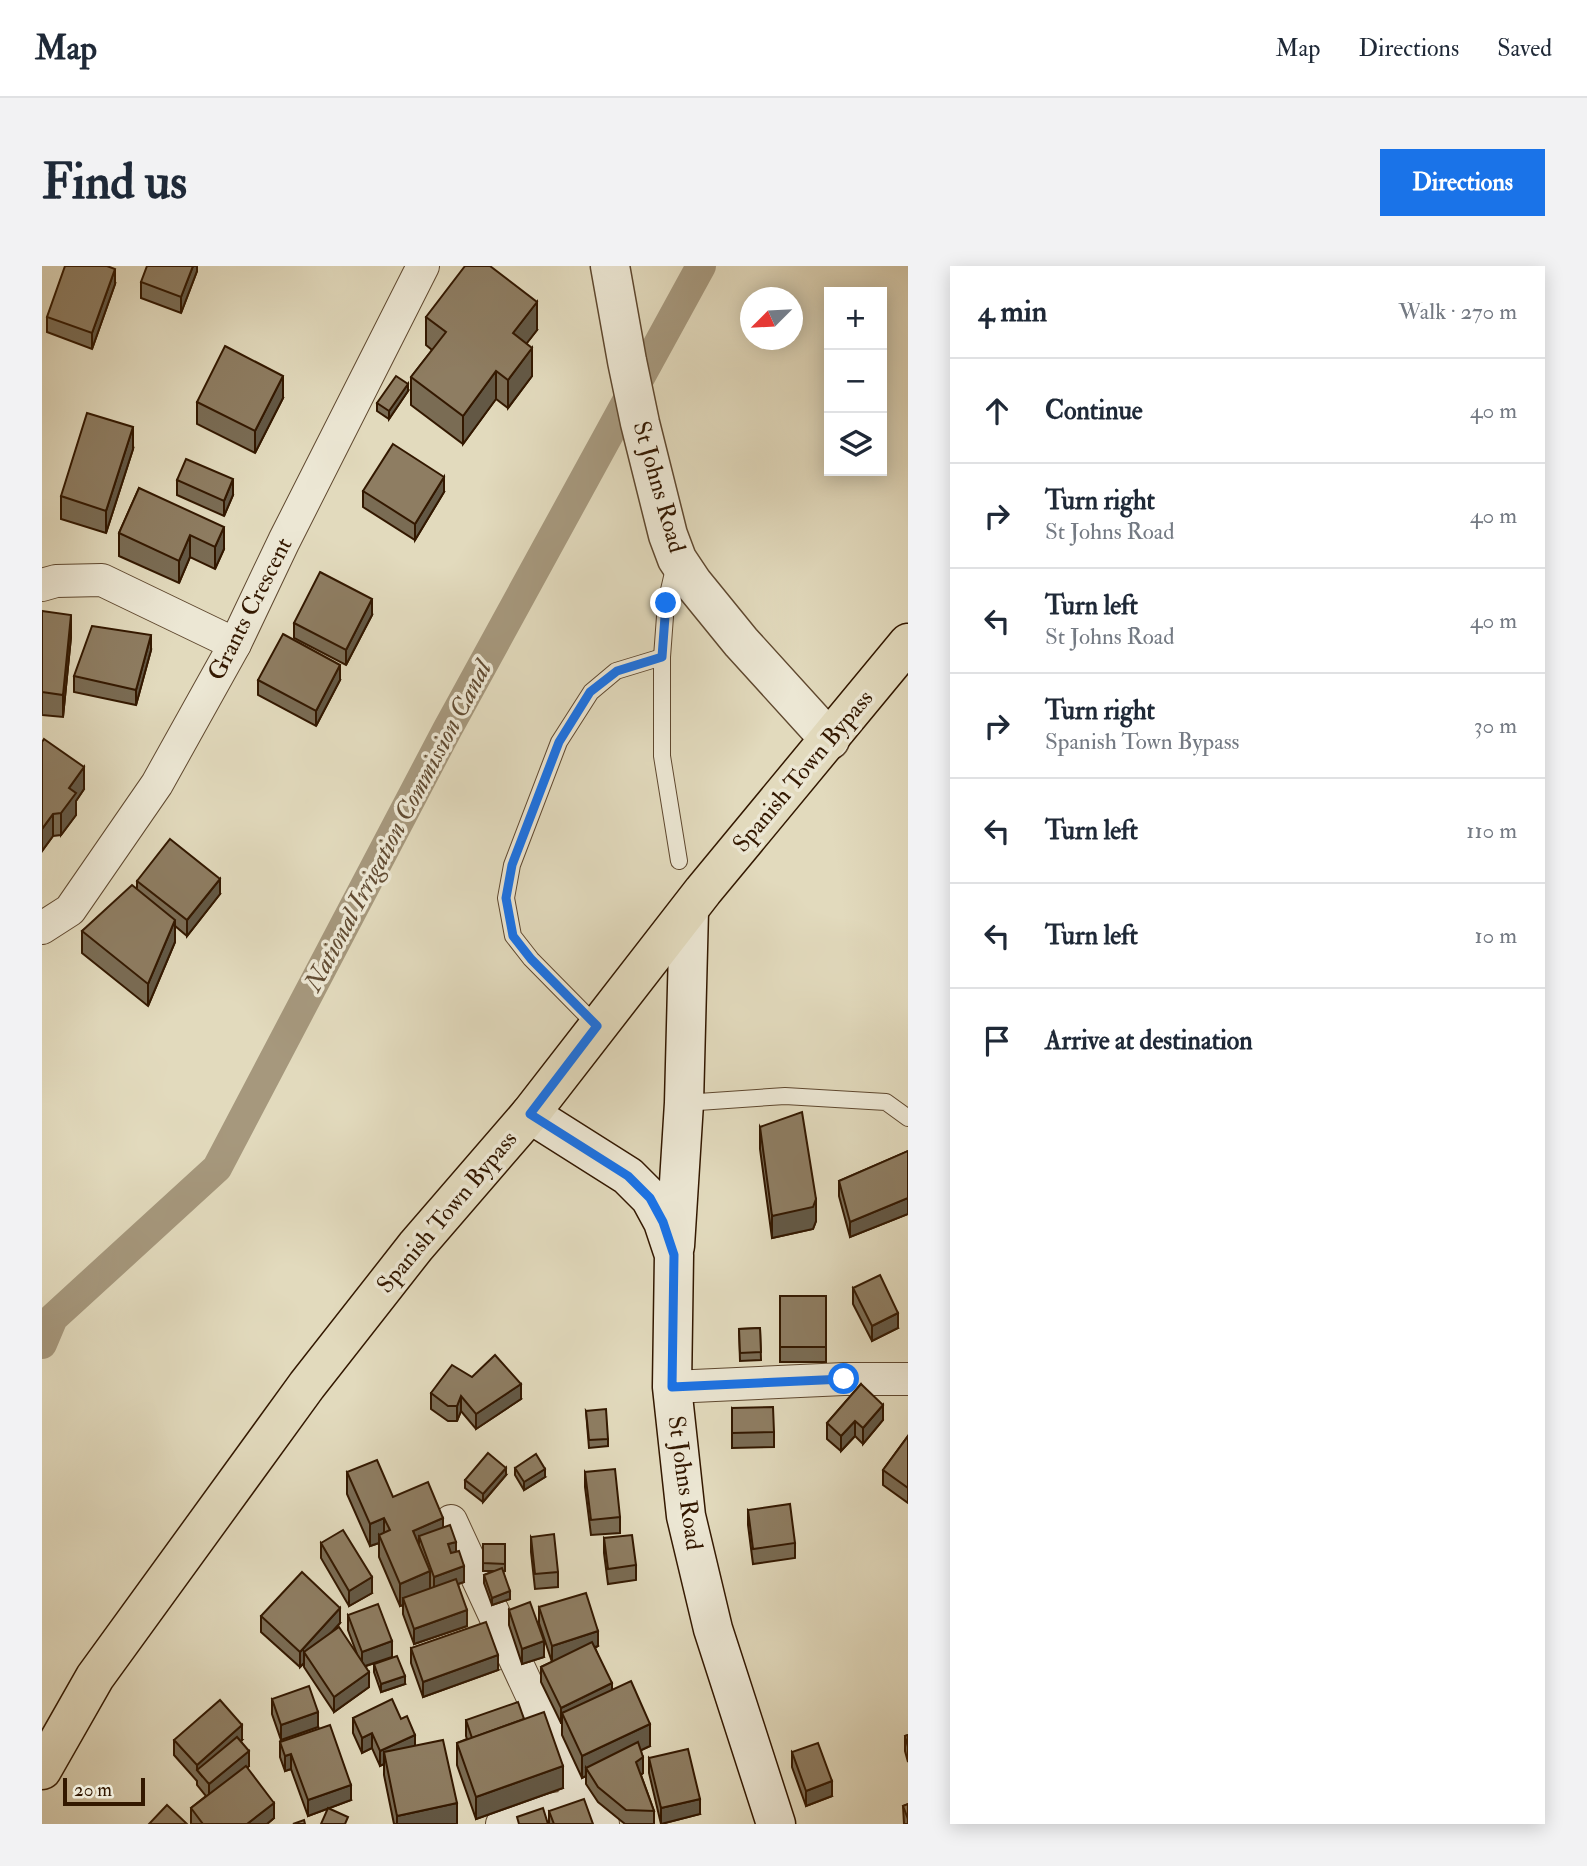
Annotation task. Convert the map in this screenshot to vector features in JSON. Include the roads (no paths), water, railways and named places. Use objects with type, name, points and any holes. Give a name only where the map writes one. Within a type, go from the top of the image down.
[{"type":"main road","name":"St Johns Road","points":[[610,266],[626,361],[668,535],[677,559],[741,642],[830,740]]},
{"type":"main road","name":"Spanish Town Bypass","points":[[42,1770],[95,1677],[307,1385],[416,1246],[530,1114],[689,909],[908,643]]},
{"type":"main road","points":[[674,1255],[684,1103],[689,909]]},
{"type":"main road","name":"St Johns Road","points":[[530,1114],[628,1176],[650,1198],[663,1222],[674,1255],[672,1387],[686,1516],[713,1629],[776,1824]]},
{"type":"street","name":"Grants Crescent","points":[[42,928],[70,910],[156,784],[235,644],[423,266]]},
{"type":"street","points":[[42,585],[56,581],[102,580],[235,644]]},
{"type":"street","points":[[672,1387],[908,1379]]},
{"type":"street","points":[[451,1521],[593,1814],[502,1824]]},
{"type":"lane","points":[[677,559],[666,603],[662,657],[662,756],[679,861]]},
{"type":"lane","points":[[597,1026],[531,959],[513,936],[506,898],[512,865],[559,742],[590,692],[617,671],[662,657]]},
{"type":"lane","points":[[684,1103],[786,1096],[886,1102],[908,1118]]},
{"type":"waterway","name":"National Irrigation Commission Canal","points":[[42,1344],[53,1318],[217,1168],[447,730],[701,266]]}]
